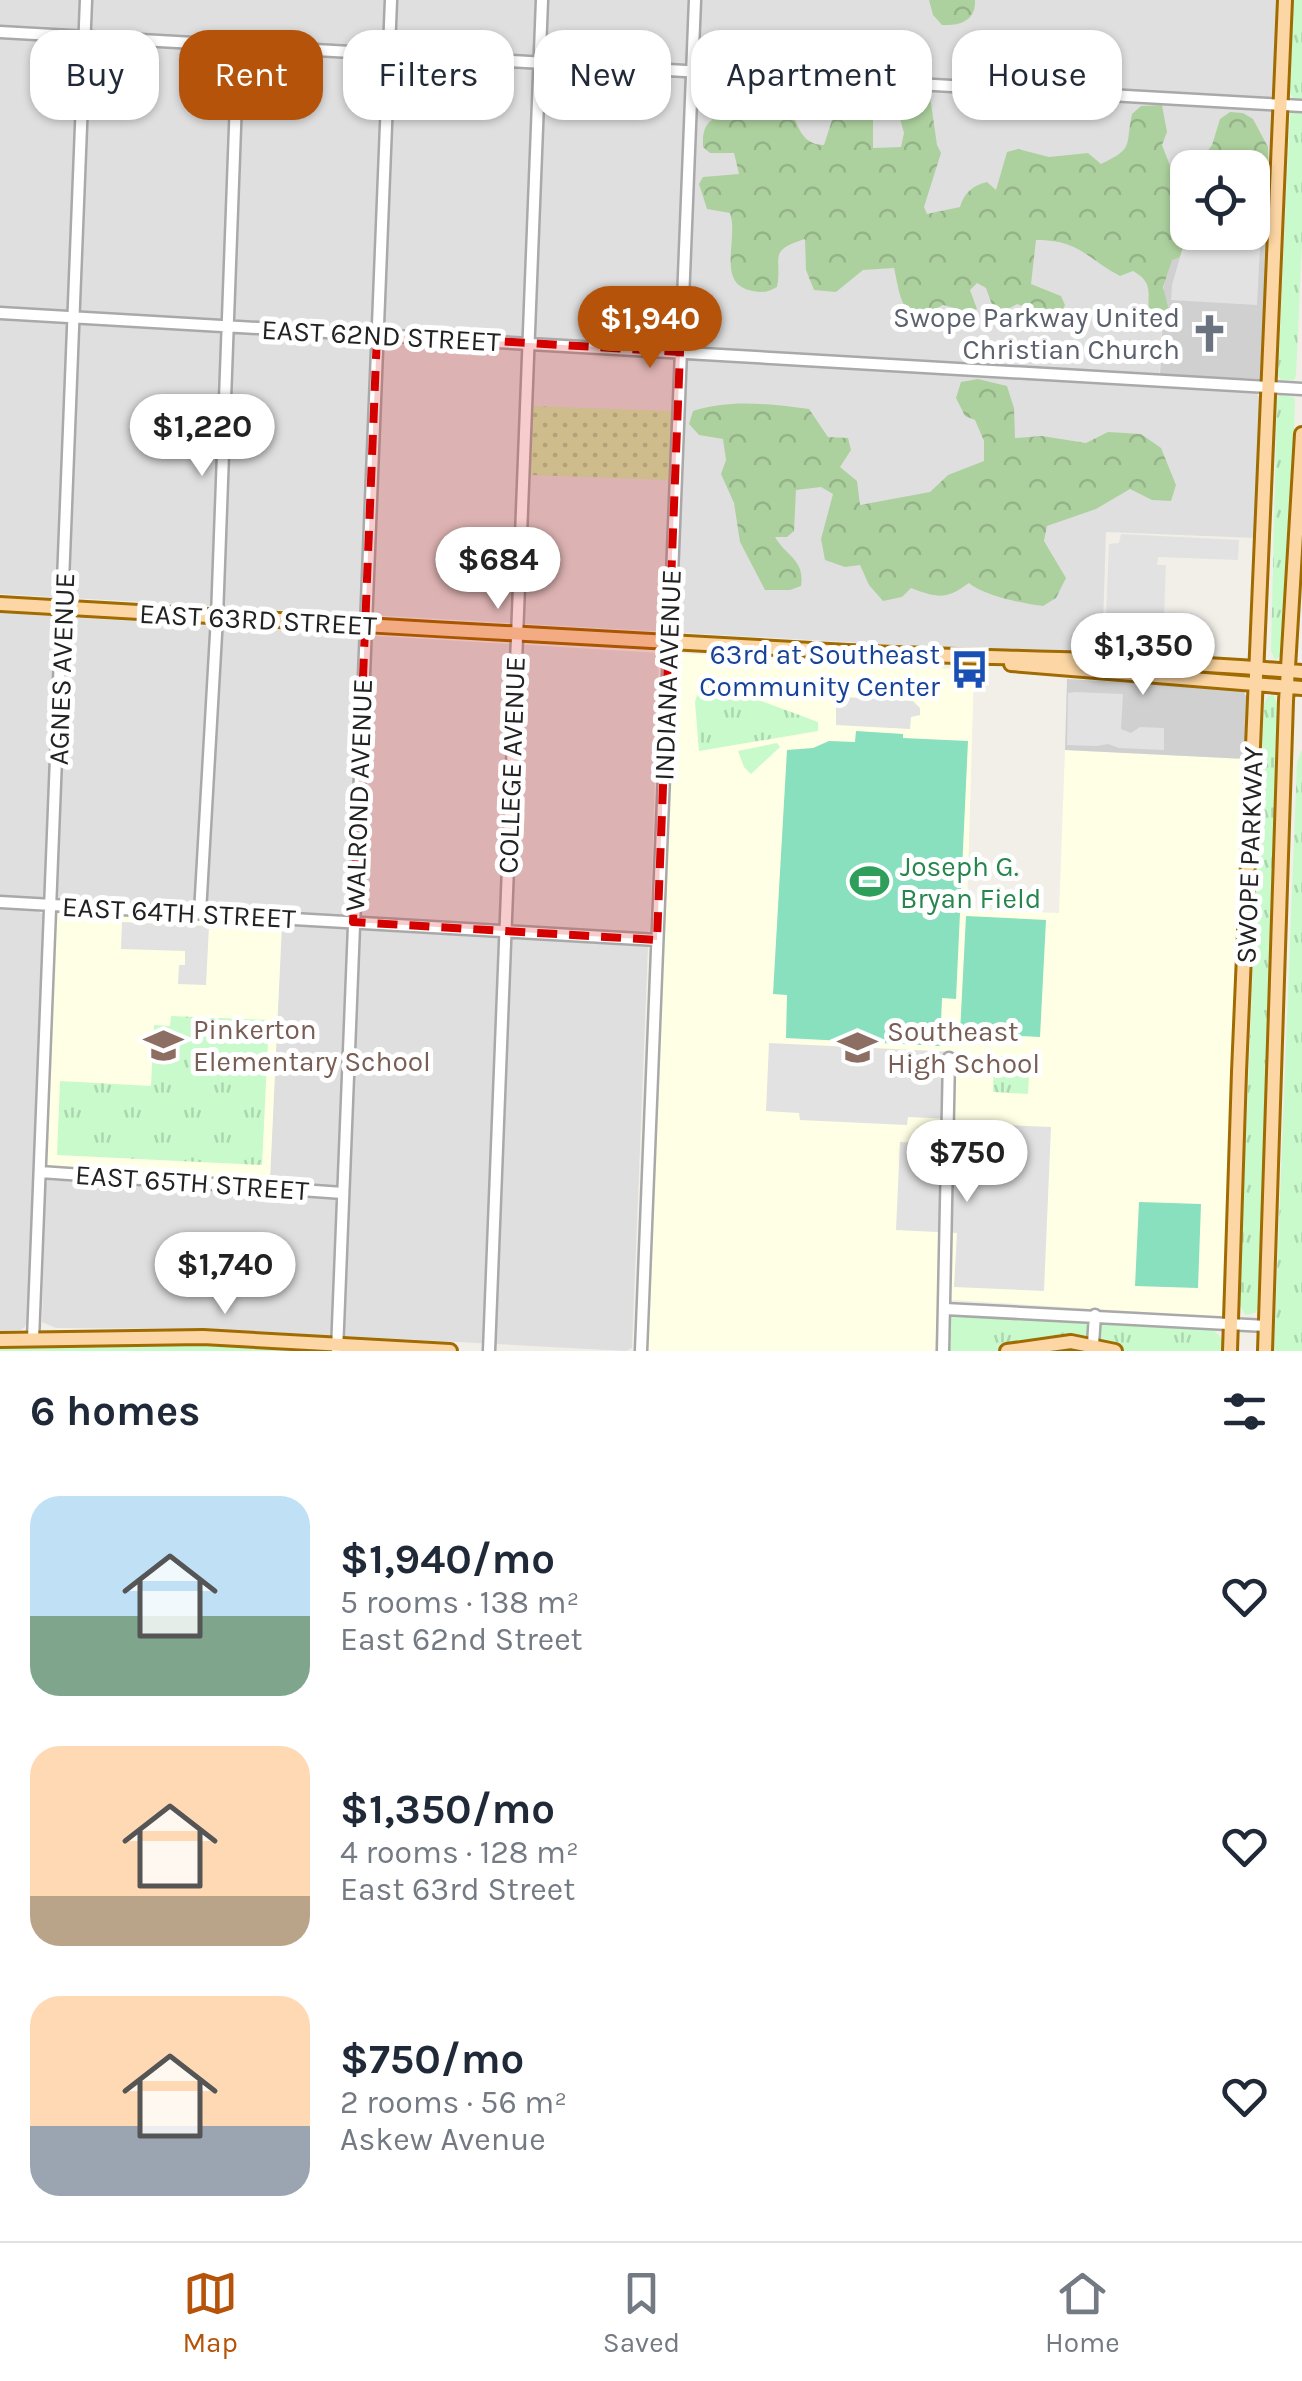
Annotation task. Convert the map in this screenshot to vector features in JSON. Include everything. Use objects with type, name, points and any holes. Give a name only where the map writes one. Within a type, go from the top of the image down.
[{"type":"main road","name":"SWOPE PARKWAY","points":[[1230,1351],[1285,0]]},
{"type":"main road","name":"SWOPE PARKWAY","points":[[1265,1351],[1287,686],[1295,671],[1302,434]]},
{"type":"main road","name":"EAST 63RD STREET","points":[[0,604],[994,659],[1122,660],[1257,675],[1295,671]]},
{"type":"main road","name":"EAST 63RD STREET","points":[[1257,675],[1302,688]]},
{"type":"main road","points":[[0,1340],[204,1337],[337,1348],[450,1351]]},
{"type":"main road","points":[[1006,1351],[1048,1343],[1093,1344],[1115,1351]]},
{"type":"street","name":"AGNES AVENUE","points":[[85,30],[86,0]]},
{"type":"street","name":"WALROND AVENUE","points":[[390,30],[391,0]]},
{"type":"street","name":"COLLEGE AVENUE","points":[[541,30],[542,0]]},
{"type":"street","name":"INDIANA AVENUE","points":[[694,30],[695,0]]},
{"type":"street","points":[[0,32],[30,33]]},
{"type":"street","points":[[932,84],[1302,106]]},
{"type":"street","name":"INDIANA AVENUE","points":[[641,1351],[691,94]]},
{"type":"street","name":"AGNES AVENUE","points":[[33,1339],[82,120]]},
{"type":"street","points":[[200,913],[235,120]]},
{"type":"street","name":"WALROND AVENUE","points":[[337,1348],[386,120]]},
{"type":"street","name":"COLLEGE AVENUE","points":[[489,1351],[538,120]]},
{"type":"street","name":"EAST 62ND STREET","points":[[0,313],[1302,389]]},
{"type":"street","name":"EAST 64TH STREET","points":[[0,902],[657,940]]},
{"type":"street","points":[[943,1351],[949,1058]]},
{"type":"street","name":"EAST 65TH STREET","points":[[40,1172],[343,1193]]},
{"type":"street","points":[[945,1309],[1266,1326]]},
{"type":"street","points":[[1093,1344],[1095,1315]]},
{"type":"highlighted area","points":[[377,334],[680,352],[657,940],[353,922]]},
{"type":"shaded area","points":[[0,0],[1278,0],[1270,194],[1270,150],[1170,150],[1170,238],[1166,238],[1159,384],[1257,393],[1261,401],[1256,538],[1106,532],[1102,654],[0,594]]},
{"type":"shaded area","points":[[1166,238],[1170,238],[1170,250],[1268,250],[1261,379],[1160,375]]},
{"type":"shaded area","points":[[1182,250],[1260,250],[1257,305],[1171,300]]},
{"type":"shaded area","points":[[1121,534],[1239,540],[1238,560],[1158,557],[1157,565],[1166,565],[1163,642],[1105,639],[1109,544],[1119,543]]},
{"type":"shaded area","points":[[0,613],[659,653],[650,931],[0,896]]},
{"type":"shaded area","name":"Southeast High School","points":[[676,653],[974,670],[967,909],[1059,913],[1065,750],[1246,759],[1222,1317],[938,1299],[935,1351],[646,1351]]},
{"type":"shaded area","points":[[1067,679],[1242,689],[1249,701],[1246,759],[1065,750]]},
{"type":"shaded area","points":[[1068,693],[1123,694],[1121,729],[1131,733],[1140,727],[1164,728],[1164,750],[1108,744],[1067,745]]},
{"type":"shaded area","points":[[844,697],[913,701],[920,708],[920,715],[911,717],[910,729],[836,725],[836,702]]},
{"type":"shaded area","points":[[0,907],[34,909],[44,915],[28,1316],[21,1330],[0,1331]]},
{"type":"shaded area","name":"Pinkerton Elementary School","points":[[60,911],[282,923],[270,1180],[46,1166],[55,916]]},
{"type":"shaded area","points":[[122,922],[209,926],[206,985],[178,984],[185,951],[121,949]]},
{"type":"shaded area","points":[[282,923],[648,947],[632,1348],[626,1351],[210,1329],[56,1328],[42,1322],[48,1180],[269,1193]]},
{"type":"shaded area","points":[[769,1043],[955,1052],[952,1119],[908,1117],[907,1125],[800,1120],[799,1113],[766,1111]]},
{"type":"shaded area","points":[[958,1123],[1051,1127],[1044,1291],[954,1287],[957,1233],[896,1230],[900,1142],[957,1145]]},
{"type":"green space","points":[[929,0],[975,0],[975,7],[966,21],[942,25],[933,15]]},
{"type":"green space","points":[[1293,0],[1302,0],[1302,99],[1293,98],[1289,92]]},
{"type":"green space","points":[[1162,105],[1167,132],[1162,145],[1170,166],[1170,250],[1256,250],[1252,255],[1191,253],[1172,260],[1163,287],[1169,311],[1163,321],[1153,323],[1148,288],[1141,277],[1133,271],[1120,276],[1082,251],[1051,241],[1036,240],[1031,284],[1061,296],[1065,305],[1061,314],[1051,316],[1017,304],[996,316],[986,288],[977,283],[970,290],[977,309],[970,312],[943,305],[911,312],[905,307],[894,268],[863,270],[836,292],[814,290],[806,270],[805,239],[781,252],[777,287],[766,292],[753,291],[741,287],[731,271],[730,213],[707,209],[699,184],[703,177],[739,174],[734,153],[710,153],[703,147],[704,131],[710,122],[796,120],[806,138],[824,145],[832,120],[873,120],[873,148],[901,147],[904,133],[900,120],[932,120],[932,110],[941,153],[924,207],[927,214],[960,207],[973,188],[987,182],[996,190],[1007,152],[1018,149],[1049,157],[1088,153],[1101,164],[1124,150],[1132,114],[1141,106]]},
{"type":"green space","points":[[1230,112],[1253,119],[1268,147],[1208,150],[1220,119]]},
{"type":"green space","points":[[1290,113],[1302,113],[1302,241],[1296,376],[1294,380],[1281,380],[1278,376]]},
{"type":"green space","points":[[978,379],[1007,386],[1014,408],[1015,438],[1042,436],[1086,443],[1108,432],[1141,434],[1161,448],[1176,485],[1171,501],[1152,500],[1130,489],[1096,509],[1047,526],[1044,541],[1066,578],[1056,598],[1043,606],[993,595],[969,583],[947,595],[911,588],[902,597],[883,601],[869,585],[860,565],[845,567],[825,560],[821,539],[833,494],[821,487],[796,490],[794,531],[787,537],[775,537],[798,564],[801,586],[765,590],[740,542],[734,503],[721,474],[726,460],[723,439],[699,435],[689,424],[693,411],[736,404],[809,409],[828,437],[848,438],[851,450],[840,467],[857,481],[860,505],[930,492],[948,475],[984,461],[984,441],[975,420],[965,416],[956,398],[961,382]]},
{"type":"green space","points":[[1280,395],[1294,397],[1295,404],[1285,643],[1283,654],[1275,660],[1271,651]]},
{"type":"green space","points":[[532,406],[671,411],[669,480],[529,475]]},
{"type":"green space","points":[[702,679],[818,722],[818,731],[699,751],[695,702]]},
{"type":"green space","points":[[1273,695],[1277,702],[1279,811],[1258,1308],[1245,1315],[1239,1303],[1264,704]]},
{"type":"green space","name":"Joseph G. Bryan Field","points":[[856,731],[968,741],[956,999],[942,998],[940,1046],[786,1038],[787,995],[773,994],[787,750],[813,748],[829,741],[855,742]]},
{"type":"green space","points":[[777,743],[780,747],[751,774],[744,767],[738,751]]},
{"type":"green space","points":[[1302,749],[1302,1351],[1274,1351],[1297,763]]},
{"type":"green space","points":[[966,916],[1046,920],[1040,1037],[960,1033]]},
{"type":"green space","points":[[171,1016],[269,1020],[262,1165],[57,1155],[60,1081],[151,1086],[154,1025],[170,1026]]},
{"type":"green space","points":[[994,1056],[1030,1057],[1028,1094],[993,1092]]},
{"type":"green space","points":[[1139,1202],[1201,1204],[1198,1288],[1135,1286]]},
{"type":"green space","points":[[950,1312],[1212,1328],[1222,1339],[1221,1351],[950,1351]]},
{"type":"green space","points":[[203,1343],[367,1351],[0,1351],[0,1346]]},
{"type":"place","name":"Swope Parkway United Christian Church","points":[[1210,333]]},
{"type":"place","name":"63rd at Southeast Community Center","points":[[970,670]]},
{"type":"place","name":"Joseph G. Bryan Field","points":[[870,882]]},
{"type":"place","name":"Pinkerton Elementary School","points":[[163,1045]]},
{"type":"place","name":"Southeast High School","points":[[857,1047]]}]
